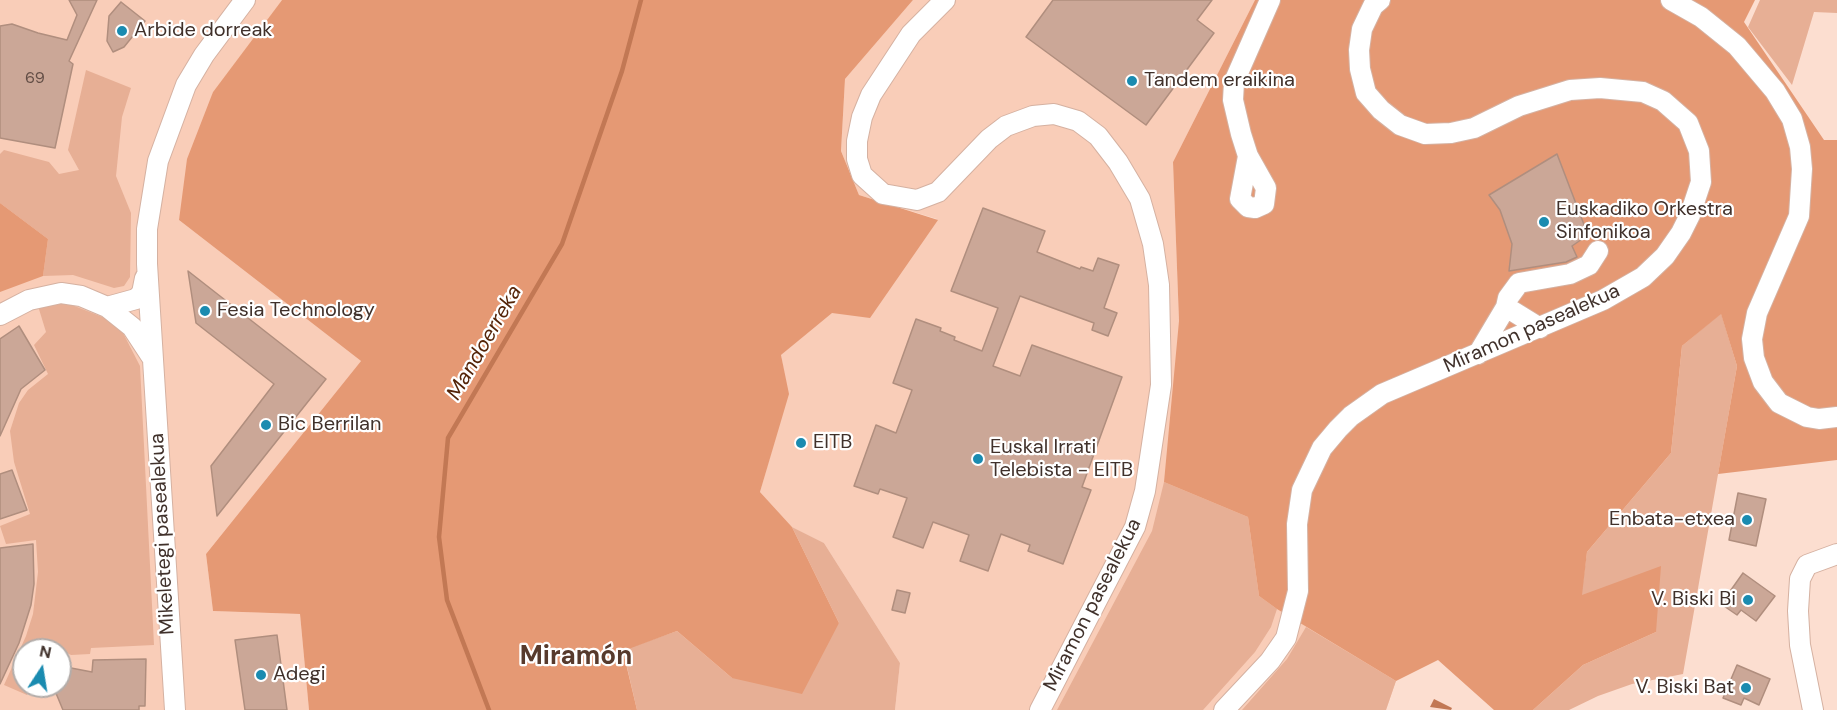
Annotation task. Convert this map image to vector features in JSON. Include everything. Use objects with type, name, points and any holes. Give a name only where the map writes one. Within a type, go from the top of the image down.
[{"type":"street","name":"Mikeletegi pasealekua","points":[[175,710],[147,264],[150,198],[166,135],[186,85],[204,55],[245,0]]},
{"type":"street","name":"Miramon pasealekua","points":[[945,0],[912,34],[871,94],[862,117],[857,141],[857,159],[862,175],[883,194],[917,200],[938,192],[989,139],[1006,126],[1034,116],[1054,114],[1078,121],[1098,136],[1118,162],[1140,199],[1153,244],[1160,285],[1161,385],[1145,491],[1136,527],[1040,710]]},
{"type":"street","points":[[1248,156],[1233,100],[1234,82],[1270,0]]},
{"type":"street","name":"Miramon pasealekua","points":[[1224,710],[1270,661],[1286,638],[1298,591],[1298,507],[1302,490],[1322,448],[1351,416],[1375,398],[1540,328],[1622,290],[1649,272],[1665,256],[1681,233],[1697,197],[1701,166],[1696,137],[1688,123],[1663,101],[1643,92],[1600,88],[1570,90],[1519,106],[1474,128],[1451,134],[1425,134],[1400,125],[1381,110],[1366,93],[1360,69],[1359,50],[1362,29],[1373,6],[1380,0]]},
{"type":"street","points":[[1671,0],[1701,17],[1737,46],[1775,91],[1792,119],[1800,147],[1802,169],[1799,216],[1757,313],[1752,339],[1754,358],[1763,382],[1779,403],[1807,417],[1819,419],[1837,417]]},
{"type":"street","points":[[1478,354],[1506,307],[1508,298],[1519,283],[1570,274],[1589,265],[1598,251]]},
{"type":"street","points":[[107,307],[136,299],[142,293],[147,264]]},
{"type":"street","name":"Mikeletegi pasealekua","points":[[0,315],[29,300],[61,293],[81,296],[107,307],[132,327],[152,358]]},
{"type":"street","points":[[1506,307],[1540,328]]},
{"type":"street","points":[[1813,710],[1800,645],[1798,611],[1800,579],[1807,566],[1837,554]]},
{"type":"shaded area","points":[[0,0],[282,0],[213,92],[179,220],[361,361],[206,554],[213,611],[300,614],[309,710],[0,710]]},
{"type":"shaded area","points":[[282,0],[913,0],[845,79],[841,151],[859,195],[938,220],[870,318],[832,313],[781,355],[789,394],[760,492],[792,527],[839,623],[802,694],[732,678],[677,631],[623,651],[637,710],[309,710],[300,614],[213,611],[206,554],[361,361],[179,220],[187,159],[213,92]]},
{"type":"shaded area","points":[[913,0],[1255,0],[1173,162],[1179,321],[1248,517],[1259,596],[1396,681],[1386,710],[895,710],[900,663],[824,543],[792,527],[760,492],[788,394],[781,355],[937,219],[859,195],[841,151],[845,79]]},
{"type":"shaded area","points":[[1255,0],[1755,0],[1744,22],[1824,140],[1837,140],[1837,460],[1718,474],[1737,366],[1721,314],[1682,346],[1671,453],[1587,552],[1582,595],[1661,566],[1656,632],[1583,665],[1533,710],[1494,710],[1438,660],[1396,681],[1277,609],[1259,596],[1248,517],[1164,482],[1179,321],[1173,162]]},
{"type":"shaded area","points":[[1760,0],[1837,0],[1837,13],[1814,12],[1792,85],[1748,27]]},
{"type":"shaded area","points":[[86,70],[131,88],[122,117],[116,176],[131,213],[130,277],[124,286],[114,288],[73,275],[43,276],[48,239],[0,203],[0,154],[4,150],[49,162],[59,174],[79,170],[68,150]]},
{"type":"shaded area","points":[[0,203],[48,239],[43,276],[0,292]]},
{"type":"shaded area","points":[[67,303],[110,320],[121,329],[140,366],[154,645],[91,648],[90,654],[72,655],[72,638],[25,638],[33,614],[38,572],[36,540],[6,544],[0,526],[30,514],[14,462],[10,431],[19,403],[28,390],[48,374],[34,345],[46,332],[38,306]]},
{"type":"shaded area","points":[[1721,313],[1737,366],[1683,674],[1632,684],[1598,696],[1569,710],[1533,710],[1583,665],[1656,632],[1581,596],[1587,552],[1671,453],[1682,346]]},
{"type":"shaded area","points":[[1164,482],[1248,517],[1259,596],[1277,609],[1271,627],[1255,652],[1203,710],[1057,710],[1152,531]]},
{"type":"shaded area","points":[[792,527],[824,543],[900,663],[895,710],[637,710],[623,650],[677,631],[732,678],[839,623]]},
{"type":"shaded area","points":[[1306,627],[1396,681],[1386,710],[1242,710],[1287,659]]},
{"type":"shaded area","points":[[12,667],[12,688],[4,685]]},
{"type":"shaded area","points":[[1434,699],[1452,708],[1451,710],[1430,707]]},
{"type":"building","points":[[69,0],[97,0],[69,61],[73,64],[55,148],[0,138],[0,26],[12,24],[67,40],[77,15]]},
{"type":"building","name":"Tandem eraikina","points":[[1053,0],[1212,0],[1197,20],[1214,33],[1146,125],[1026,37]]},
{"type":"building","name":"Arbide dorreak","points":[[121,2],[145,21],[124,47],[113,52],[107,41],[109,16]]},
{"type":"building","name":"Euskadiko Orkestra Sinfonikoa","points":[[1557,154],[1588,235],[1572,246],[1577,257],[1566,262],[1509,271],[1512,244],[1500,210],[1489,195]]},
{"type":"building","name":"Euskal Irrati Telebista - EITB","points":[[983,208],[1045,231],[1037,252],[1080,269],[1081,267],[1093,271],[1098,258],[1119,265],[1104,308],[1117,313],[1108,336],[1092,330],[1094,323],[1020,296],[993,366],[1020,376],[1032,345],[1122,377],[1082,487],[1091,490],[1063,564],[1028,551],[1030,545],[1001,534],[988,571],[960,561],[969,535],[933,522],[923,548],[893,537],[907,498],[880,489],[878,494],[854,486],[876,425],[896,433],[912,390],[893,383],[916,319],[941,328],[940,331],[955,337],[954,340],[982,351],[998,308],[951,291]]},
{"type":"building","name":"Bic Berrilan","points":[[188,271],[326,379],[217,516],[211,466],[274,384],[196,323]]},
{"type":"building","points":[[19,326],[45,370],[21,389],[0,436],[0,339]]},
{"type":"building","points":[[12,470],[27,510],[0,519],[0,474]]},
{"type":"building","name":"Enbata-etxea","points":[[1738,493],[1766,499],[1756,546],[1729,540]]},
{"type":"building","points":[[33,544],[34,584],[31,605],[21,638],[12,638],[12,658],[0,684],[0,548]]},
{"type":"building","name":"V. Biski Bi","points":[[1743,573],[1775,596],[1756,621],[1741,610],[1737,615],[1721,604]]},
{"type":"building","points":[[897,590],[910,593],[905,613],[892,610]]},
{"type":"building","name":"Adegi","points":[[277,635],[287,710],[245,710],[235,640]]},
{"type":"building","points":[[146,659],[145,706],[139,706],[139,710],[63,710],[58,698],[72,698],[72,668],[92,672],[93,660]]},
{"type":"building","name":"V. Biski Bat","points":[[1737,665],[1770,679],[1759,705],[1744,698],[1741,705],[1723,698]]},
{"type":"waterway","name":"Mandoerreka","points":[[489,710],[447,600],[439,537],[448,438],[562,244],[622,71],[641,0]]},
{"type":"place","name":"Arbide dorreak","points":[[122,31]]},
{"type":"place","name":"Tandem eraikina","points":[[1132,81]]},
{"type":"place","name":"Euskadiko Orkestra Sinfonikoa","points":[[1544,222]]},
{"type":"place","name":"Fesia Technology","points":[[205,311]]},
{"type":"place","name":"Bic Berrilan","points":[[266,425]]},
{"type":"place","name":"EITB","points":[[801,443]]},
{"type":"place","name":"Euskal Irrati Telebista - EITB","points":[[978,459]]},
{"type":"place","name":"Enbata-etxea","points":[[1747,520]]},
{"type":"place","name":"V. Biski Bi","points":[[1748,600]]},
{"type":"place","name":"Adegi","points":[[261,675]]},
{"type":"place","name":"V. Biski Bat","points":[[1746,688]]},
{"type":"district","name":"Miramón","points":[[576,657]]}]
